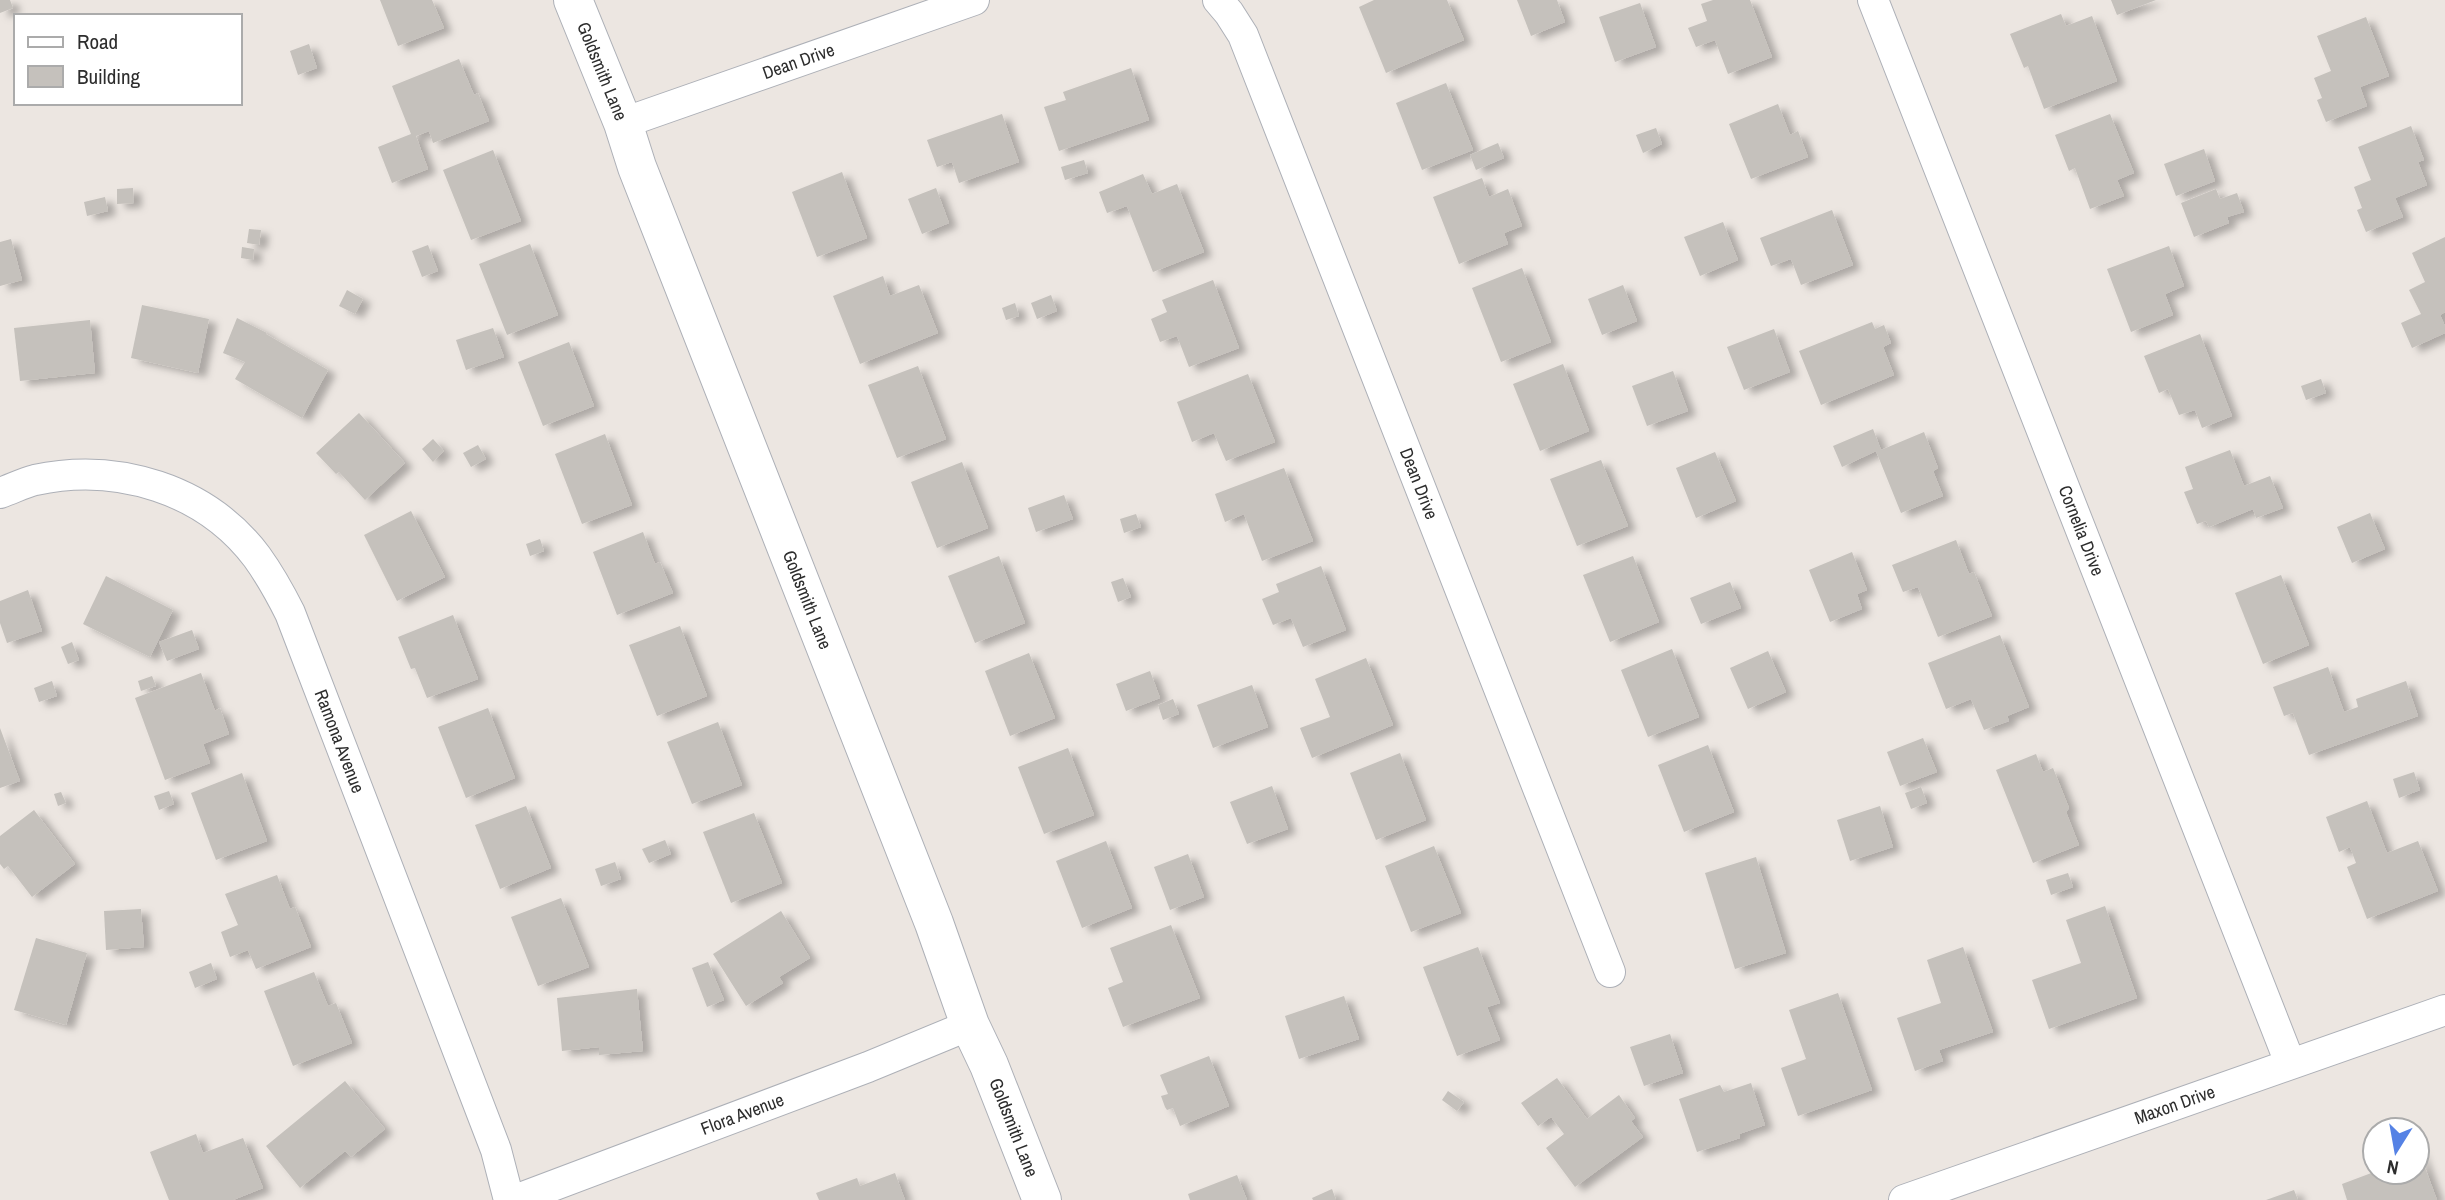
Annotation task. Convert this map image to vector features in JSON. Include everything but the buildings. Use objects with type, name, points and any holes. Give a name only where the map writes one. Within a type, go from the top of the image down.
[{"type":"street","name":"Goldsmith Lane","points":[[573,0],[934,923],[970,1025],[989,1065],[1042,1200]]},
{"type":"street","name":"Dean Drive","points":[[623,123],[974,0]]},
{"type":"street","name":"Dean Drive","points":[[1218,0],[1243,35],[1610,972]]},
{"type":"street","name":"Cornelia Drive","points":[[1873,0],[2290,1063]]},
{"type":"street","name":"Ramona Avenue","points":[[0,493],[33,480],[76,474],[111,475],[146,481],[179,494],[208,510],[234,531],[256,556],[275,583],[290,613],[496,1150],[509,1200]]},
{"type":"street","name":"Maxon Drive","points":[[1904,1200],[2445,1010]]},
{"type":"street","name":"Flora Avenue","points":[[515,1200],[868,1067],[970,1025]]}]
